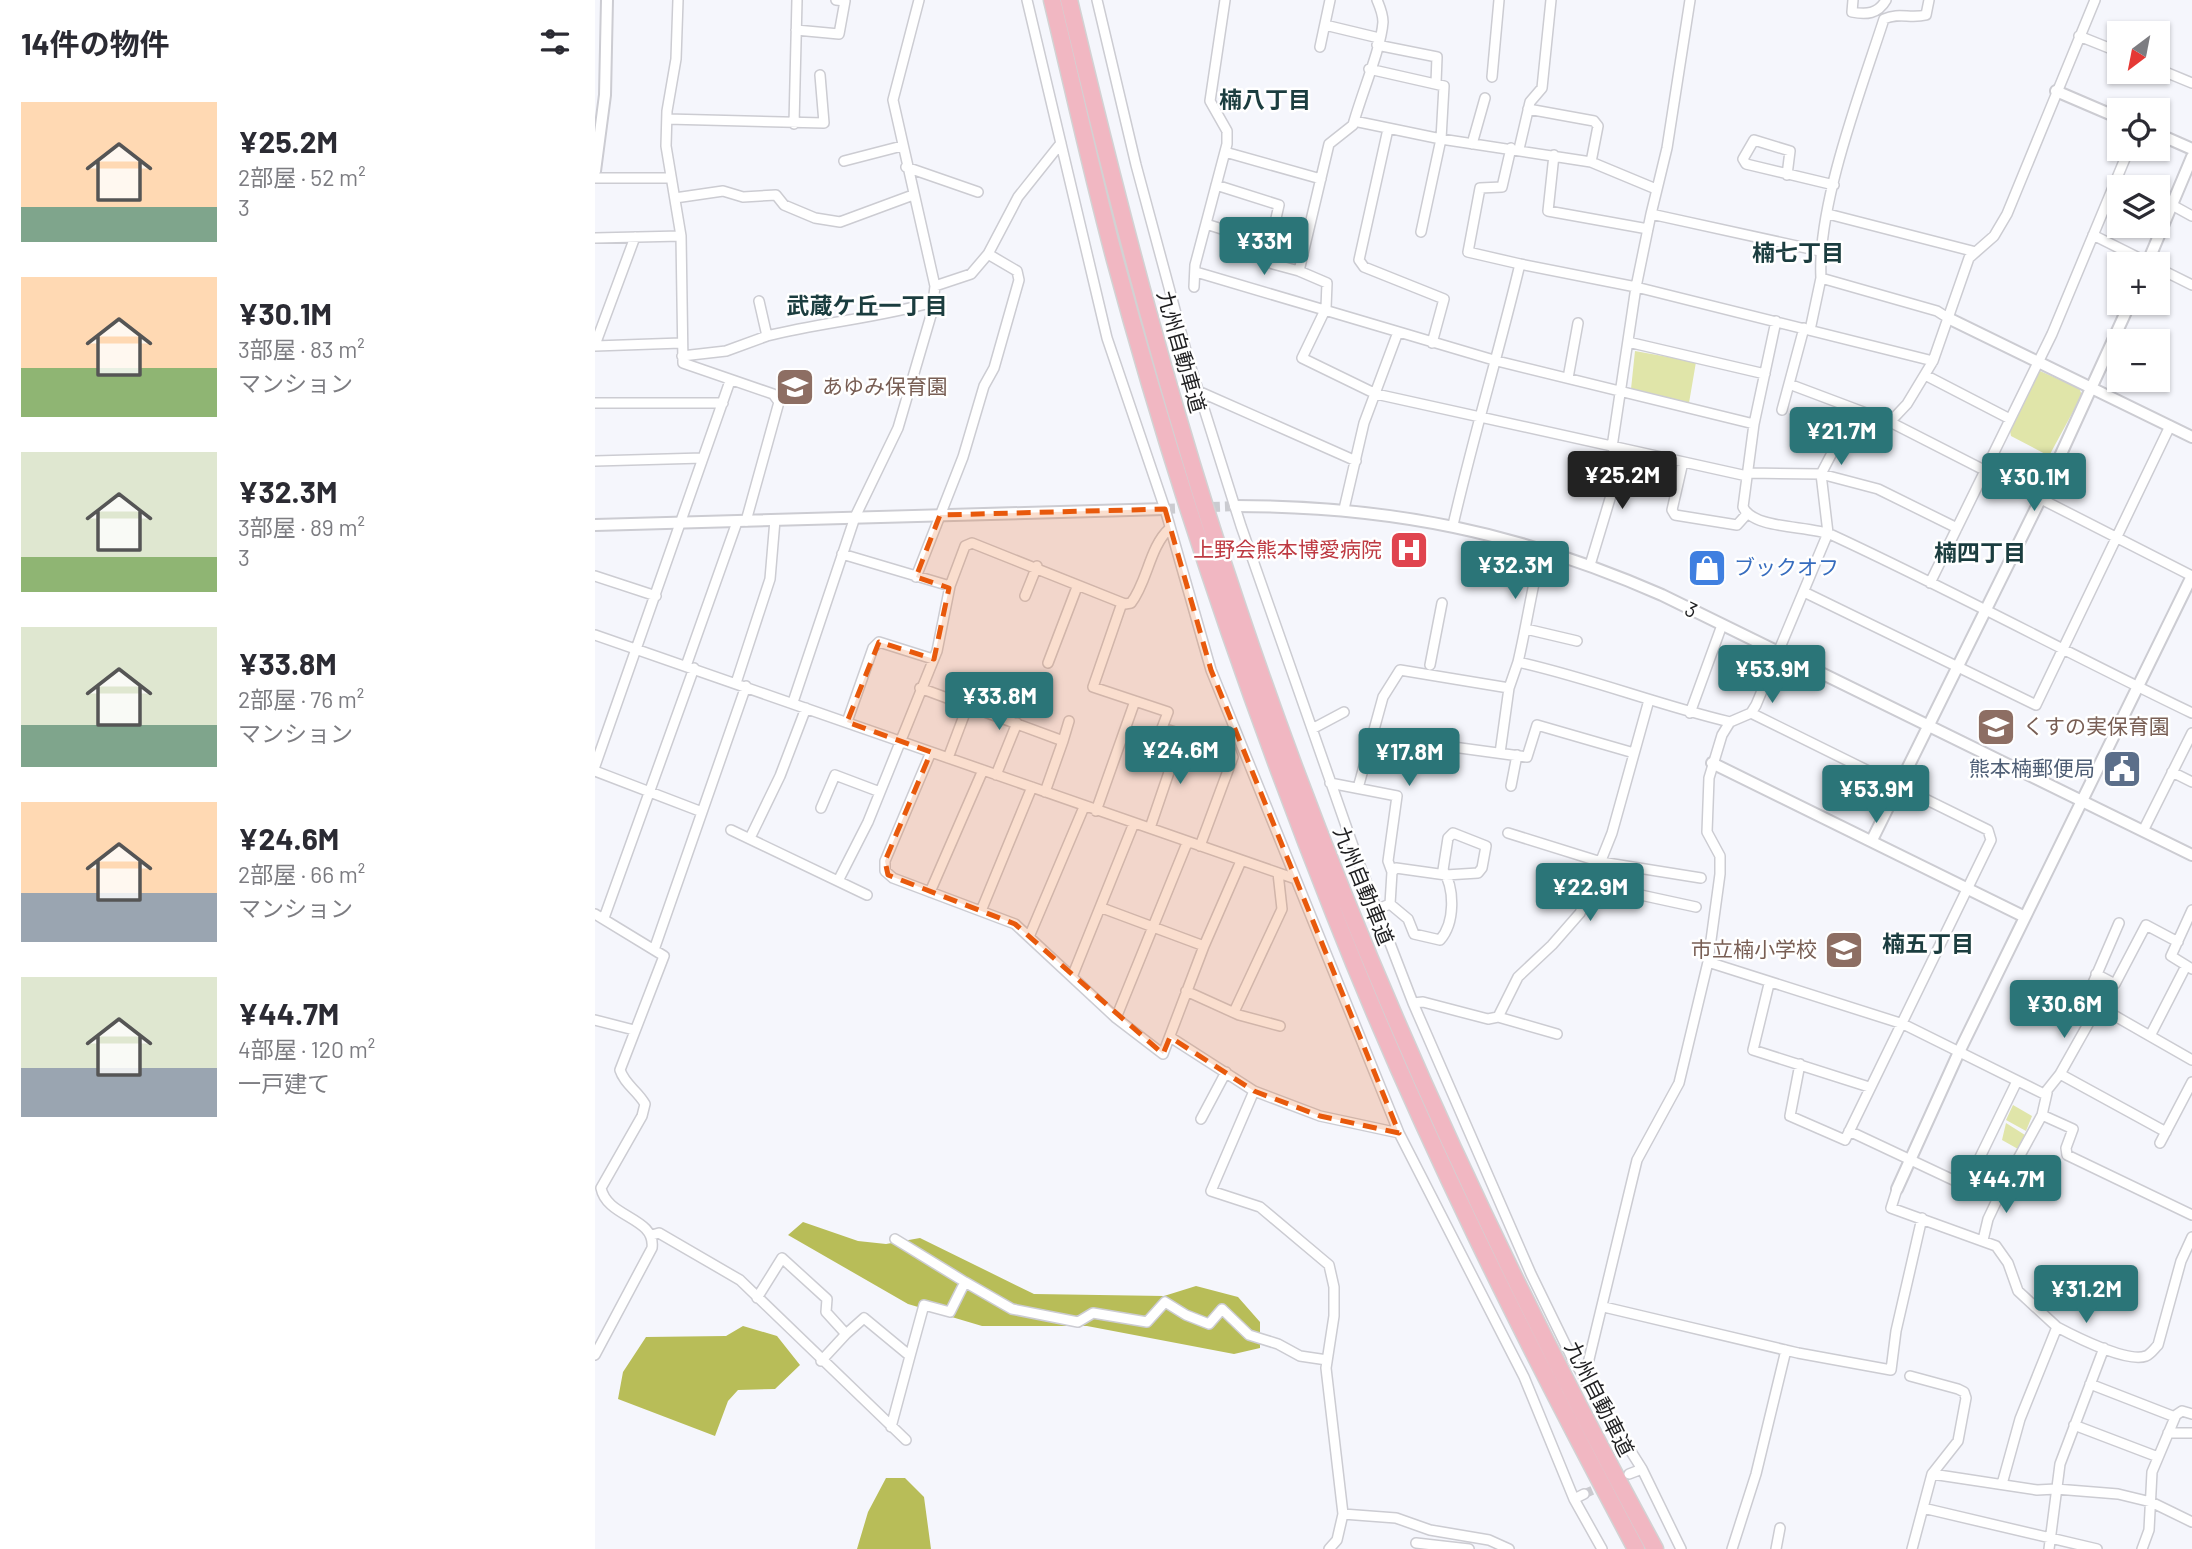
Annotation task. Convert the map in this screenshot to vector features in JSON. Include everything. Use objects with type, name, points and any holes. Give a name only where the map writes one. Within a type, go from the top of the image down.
[{"type":"highway","name":"九州自動車道","points":[[1052,0],[1099,196],[1147,372],[1192,518],[1268,741],[1336,919],[1408,1087],[1525,1339],[1636,1549]]},
{"type":"highway","name":"九州自動車道","points":[[1069,0],[1114,191],[1201,496],[1239,612],[1326,853],[1425,1088],[1512,1273],[1655,1549]]},
{"type":"street","points":[[595,171],[605,95],[607,0]]},
{"type":"street","points":[[595,1355],[599,1335],[652,1248],[652,1235],[648,1228],[603,1201],[601,1188],[642,1116],[645,1104],[639,1094],[624,1082],[620,1070],[664,956],[655,947],[600,916],[648,791],[741,522],[779,402],[773,394],[683,363],[681,236],[670,178],[667,119],[676,59],[678,0]]},
{"type":"street","points":[[794,124],[797,0]]},
{"type":"street","points":[[796,30],[839,34],[845,1],[836,0]]},
{"type":"street","points":[[793,702],[855,517],[898,428],[933,302],[935,286],[893,100],[919,0]]},
{"type":"street","points":[[1027,0],[1107,338],[1165,509],[1211,670],[1293,878],[1399,1133],[1524,1377],[1574,1499],[1600,1548]]},
{"type":"street","points":[[1097,0],[1136,165],[1198,391],[1330,783],[1413,1003],[1531,1273],[1584,1380],[1641,1469],[1681,1549]]},
{"type":"street","points":[[1194,287],[1206,224],[1225,152],[1227,131],[1210,101],[1225,0]]},
{"type":"street","points":[[1320,47],[1330,0]]},
{"type":"street","points":[[1299,271],[1329,144],[1335,136],[1348,131],[1354,121],[1378,42],[1383,13],[1377,0]]},
{"type":"street","points":[[1492,77],[1499,0]]},
{"type":"street","points":[[1551,0],[1542,88],[1531,99],[1502,187],[1482,186],[1479,190],[1468,252],[1636,287],[1933,361]]},
{"type":"street","points":[[1612,447],[1636,287],[1667,148],[1690,0]]},
{"type":"street","points":[[1853,0],[1852,12],[1867,15],[1882,8],[1886,0]]},
{"type":"street","points":[[1782,410],[1821,278],[1820,251],[1834,185],[1884,19],[1897,13],[1917,17],[1926,15],[1929,0]]},
{"type":"street","points":[[1584,1380],[1604,1307],[1637,1160],[1679,1083],[1708,962],[1720,874],[1720,856],[1707,832],[1709,778],[1721,735],[1730,722],[1751,713],[1828,533],[1821,474],[1833,451],[1890,422],[1907,404],[1925,375],[1933,361],[1969,258],[1994,236],[2007,214],[2095,0]]},
{"type":"street","points":[[1325,25],[1437,57],[1436,83]]},
{"type":"street","points":[[2079,36],[2107,47]]},
{"type":"street","points":[[1369,69],[1436,83],[1445,88],[1441,139],[1421,232]]},
{"type":"street","points":[[2170,74],[2192,83]]},
{"type":"street","points":[[667,119],[824,123],[820,75]]},
{"type":"street","points":[[2056,91],[2107,113]]},
{"type":"street","points":[[1472,144],[1485,97]]},
{"type":"street","points":[[1528,109],[1594,121],[1598,126],[1591,162]]},
{"type":"street","points":[[1354,121],[1441,139],[1591,162],[1656,189]]},
{"type":"street","points":[[1388,129],[1359,260],[1364,267],[1444,299],[1432,343]]},
{"type":"street","points":[[2170,139],[2192,149]]},
{"type":"street","points":[[1787,175],[1790,151],[1754,140],[1743,159],[1744,163],[1787,175],[1834,185]]},
{"type":"street","points":[[935,286],[968,277],[988,254],[1018,197],[1061,143]]},
{"type":"street","points":[[843,160],[902,146]]},
{"type":"street","points":[[1225,152],[1321,178]]},
{"type":"street","points":[[1554,155],[1548,211],[1648,229]]},
{"type":"street","points":[[2156,252],[2192,157]]},
{"type":"street","points":[[1930,583],[2038,361],[2124,161]]},
{"type":"street","points":[[906,167],[978,192]]},
{"type":"street","points":[[595,178],[670,178]]},
{"type":"street","points":[[1216,185],[1279,205],[1266,254],[1270,263],[1299,271],[1327,284],[1325,309],[1302,358],[1376,394],[1612,447],[1748,474],[1821,474],[1878,489],[1957,528]]},
{"type":"street","points":[[675,198],[723,191],[743,197],[776,195],[784,205],[815,218],[839,222],[913,195]]},
{"type":"street","points":[[2172,205],[2192,216]]},
{"type":"street","points":[[1651,214],[1820,251]]},
{"type":"street","points":[[1828,214],[1976,252]]},
{"type":"street","points":[[1206,224],[1269,244]]},
{"type":"street","points":[[2093,235],[2126,252]]},
{"type":"street","points":[[595,238],[681,236]]},
{"type":"street","points":[[635,237],[595,346],[681,343]]},
{"type":"street","points":[[916,578],[963,457],[984,386],[994,368],[1019,280],[1017,271],[988,254]]},
{"type":"street","points":[[1453,525],[1478,416],[1497,361],[1520,264]]},
{"type":"street","points":[[1196,272],[1497,361],[1754,424]]},
{"type":"street","points":[[2170,274],[2192,285]]},
{"type":"street","points":[[1821,278],[1937,311],[2192,437]]},
{"type":"street","points":[[759,301],[767,336]]},
{"type":"street","points":[[682,356],[726,351],[767,336],[809,326],[843,323],[904,311],[933,302]]},
{"type":"street","points":[[1872,840],[2040,500],[2125,315]]},
{"type":"street","points":[[1776,321],[1754,424],[1742,508],[1746,515],[1758,520],[1828,533],[2192,713]]},
{"type":"street","points":[[1568,378],[1577,323]]},
{"type":"street","points":[[1344,509],[1364,423],[1398,332]]},
{"type":"street","points":[[1628,342],[1765,374]]},
{"type":"street","points":[[1925,375],[2010,419]]},
{"type":"street","points":[[595,766],[730,381]]},
{"type":"street","points":[[1789,384],[1890,422],[2192,576],[1959,1052],[1908,1160],[1891,1208],[1983,1240],[2003,1253],[2018,1291],[2057,1326],[2104,1348],[2140,1357],[2149,1355],[2158,1345],[2181,1261],[2192,1237]]},
{"type":"street","points":[[1198,391],[1356,461]]},
{"type":"street","points":[[595,403],[723,403]]},
{"type":"street","points":[[1804,592],[2036,705],[2170,426]]},
{"type":"street","points":[[1590,565],[1625,449]]},
{"type":"street","points":[[595,461],[703,458]]},
{"type":"street","points":[[1683,462],[1672,510],[1675,515],[1737,525],[1746,515]]},
{"type":"street","name":"3","points":[[1235,506],[1344,509],[1453,525],[1542,548],[1590,565],[1929,724],[2082,803],[2192,855]]},
{"type":"street","points":[[595,525],[1165,509]]},
{"type":"street","points":[[736,683],[770,579],[775,520]]},
{"type":"street","points":[[839,879],[880,792],[940,643],[950,586],[965,546],[972,543],[1037,566],[1077,587],[1122,603],[1131,603],[1170,528]]},
{"type":"street","points":[[1500,753],[1509,688],[1526,629],[1530,589],[1542,548]]},
{"type":"street","points":[[842,554],[950,586]]},
{"type":"street","points":[[1025,596],[1037,566]]},
{"type":"street","points":[[595,576],[656,596]]},
{"type":"street","points":[[1048,663],[1077,587]]},
{"type":"street","points":[[1122,603],[1093,687],[1168,712],[1162,728],[1230,749],[1233,757],[1200,846]]},
{"type":"street","points":[[1430,665],[1442,603]]},
{"type":"street","points":[[1690,713],[1722,625]]},
{"type":"street","points":[[1526,629],[1577,641]]},
{"type":"street","points":[[595,635],[1293,878]]},
{"type":"street","points":[[847,722],[873,648],[879,642],[933,659]]},
{"type":"street","points":[[1518,662],[1572,674],[1690,713],[1730,722]]},
{"type":"street","points":[[1358,788],[1383,697],[1400,670],[1509,688]]},
{"type":"street","points":[[655,947],[746,686]]},
{"type":"street","points":[[920,688],[1063,741]]},
{"type":"street","points":[[1498,1017],[1518,977],[1552,945],[1580,913],[1612,833],[1649,700]]},
{"type":"street","points":[[1097,811],[1135,701]]},
{"type":"street","points":[[948,758],[968,705]]},
{"type":"street","points":[[750,838],[781,776],[806,708]]},
{"type":"street","points":[[1312,729],[1344,712]]},
{"type":"street","points":[[1751,713],[1988,830],[1991,840],[1845,1140],[1790,1116],[1800,1064]]},
{"type":"street","points":[[1045,792],[1069,721]]},
{"type":"street","points":[[996,775],[1017,723]]},
{"type":"street","points":[[1453,747],[1527,757],[1537,725],[1634,753]]},
{"type":"street","points":[[2143,831],[2192,733]]},
{"type":"street","points":[[1150,828],[1182,734]]},
{"type":"street","points":[[1371,739],[1410,748]]},
{"type":"street","points":[[930,752],[884,866],[893,878],[1015,924],[1116,1018],[1163,1054],[1203,946],[1241,861]]},
{"type":"street","points":[[1511,786],[1517,755]]},
{"type":"street","points":[[1712,763],[2025,917]]},
{"type":"street","points":[[930,892],[983,770]]},
{"type":"street","points":[[595,771],[702,812]]},
{"type":"street","points":[[2172,772],[2192,782]]},
{"type":"street","points":[[821,808],[835,775],[880,792]]},
{"type":"street","points":[[1330,783],[1397,796],[1388,861],[1392,872],[1389,904]]},
{"type":"street","points":[[981,911],[1032,787]]},
{"type":"street","points":[[1029,937],[1084,807]]},
{"type":"street","points":[[1072,977],[1134,823]]},
{"type":"street","points":[[731,830],[839,879],[867,895]]},
{"type":"street","points":[[1389,904],[1408,919],[1415,934],[1440,940],[1453,907],[1446,875],[1443,870],[1448,838],[1453,833],[1486,846],[1482,868],[1478,873],[1446,875],[1397,868],[1392,872]]},
{"type":"street","points":[[1508,833],[1601,862],[1700,878]]},
{"type":"street","points":[[1116,1018],[1187,843]]},
{"type":"street","points":[[1234,1012],[1282,909],[1278,873]]},
{"type":"street","points":[[1590,884],[1696,906]]},
{"type":"street","points":[[1378,909],[1389,904]]},
{"type":"street","points":[[1102,908],[1203,946]]},
{"type":"street","points":[[2150,1036],[2189,967],[2171,956],[2192,910]]},
{"type":"street","points":[[2119,923],[2087,997],[2096,1010],[2110,1013],[2191,1057]]},
{"type":"street","points":[[2096,974],[2115,984],[2146,925],[2178,942]]},
{"type":"street","points":[[1708,962],[1769,984],[1903,1024],[2017,1081],[2047,1093]]},
{"type":"street","points":[[1769,984],[1753,1050],[1869,1087]]},
{"type":"street","points":[[1186,991],[1234,1012],[1280,1026]]},
{"type":"street","points":[[1413,1003],[1423,1002],[1488,1018],[1498,1017],[1557,1034]]},
{"type":"street","points":[[1983,1240],[1988,1219],[2042,1115],[2047,1093],[2096,1010]]},
{"type":"street","points":[[595,1020],[634,1030]]},
{"type":"street","points":[[1170,1038],[1254,1091],[1320,1115],[1399,1133]]},
{"type":"street","points":[[1201,1119],[1226,1072]]},
{"type":"street","points":[[2060,1074],[2166,1132]]},
{"type":"street","points":[[1849,1131],[1966,1186],[2017,1081]]},
{"type":"street","points":[[2160,1143],[2192,1082]]},
{"type":"street","points":[[1254,1091],[1211,1191],[1261,1207],[1329,1265],[1334,1287],[1334,1316],[1327,1360],[1343,1514],[1337,1540],[1329,1549]]},
{"type":"street","points":[[2042,1115],[2073,1129],[2066,1148],[2067,1155],[2192,1215]]},
{"type":"street","points":[[2007,1179],[2031,1191]]},
{"type":"street","points":[[1604,1307],[1786,1350],[1891,1370],[1896,1331],[1922,1218]]},
{"type":"street","points":[[652,1235],[659,1233],[740,1280],[821,1361],[906,1440]]},
{"type":"street","points":[[895,1239],[1012,1309],[1078,1322],[1093,1313],[1147,1322],[1165,1301],[1186,1315],[1209,1324],[1222,1309],[1249,1335],[1278,1344],[1300,1356],[1327,1360]]},
{"type":"street","points":[[757,1297],[782,1258],[827,1299],[827,1312],[846,1334]]},
{"type":"street","points":[[891,1427],[924,1305],[950,1312],[965,1282]]},
{"type":"street","points":[[821,1361],[864,1318],[909,1356]]},
{"type":"street","points":[[2002,1484],[2020,1419],[2057,1326]]},
{"type":"street","points":[[2049,1544],[2060,1464],[2104,1348]]},
{"type":"street","points":[[1732,1549],[1756,1474],[1786,1350]]},
{"type":"street","points":[[1910,1376],[1958,1389],[1964,1392],[1966,1398],[1958,1441],[1932,1474],[1914,1548]]},
{"type":"street","points":[[2090,1384],[2175,1417]]},
{"type":"street","points":[[2142,1549],[2149,1530],[2152,1472],[2175,1417],[2182,1412],[2192,1414]]},
{"type":"street","points":[[2074,1425],[2158,1457]]},
{"type":"street","points":[[2168,1433],[2192,1433]]},
{"type":"street","points":[[1629,1474],[1641,1469]]},
{"type":"street","points":[[1932,1474],[2037,1490],[2117,1494],[2151,1502],[2192,1522]]},
{"type":"street","points":[[1574,1499],[1584,1494]]},
{"type":"street","points":[[1923,1508],[2049,1544],[2097,1549]]},
{"type":"street","points":[[1343,1514],[1396,1518],[1430,1530],[1489,1540],[1509,1549]]},
{"type":"street","points":[[1776,1549],[1780,1528]]},
{"type":"street","points":[[1420,1545],[1469,1549]]},
{"type":"highlighted area","points":[[1165,509],[1211,670],[1399,1133],[1320,1116],[1254,1091],[1170,1037],[1163,1054],[1015,924],[888,875],[885,861],[931,752],[847,722],[879,642],[934,659],[949,588],[916,577],[940,515]]},
{"type":"green space","points":[[1635,351],[1696,362],[1689,403],[1631,389]]},
{"type":"green space","points":[[2040,371],[2079,388],[2082,395],[2049,456],[2011,436],[2009,426],[2036,373]]},
{"type":"green space","points":[[2013,1105],[2032,1116],[2026,1131],[2006,1120]]},
{"type":"green space","points":[[2006,1123],[2025,1135],[2018,1149],[2002,1140]]},
{"type":"green space","points":[[803,1222],[858,1241],[886,1244],[920,1238],[1034,1294],[1164,1296],[1196,1286],[1238,1297],[1260,1322],[1260,1348],[1234,1354],[1087,1326],[982,1326],[908,1304],[788,1235]]},
{"type":"green space","points":[[743,1326],[777,1336],[800,1365],[775,1389],[738,1390],[728,1401],[715,1436],[618,1399],[623,1372],[646,1337],[726,1336]]},
{"type":"green space","points":[[886,1478],[905,1478],[924,1497],[931,1549],[857,1549],[868,1512]]},
{"type":"tunnel","points":[[1165,509],[1235,506]]},
{"type":"tunnel","points":[[1584,1494],[1621,1478]]},
{"type":"place","name":"あゆみ保育園","points":[[795,387]]},
{"type":"place","name":"上野会熊本博愛病院","points":[[1409,550]]},
{"type":"place","name":"ブックオフ","points":[[1707,568]]},
{"type":"place","name":"くすの実保育園","points":[[1996,727]]},
{"type":"place","name":"熊本楠郵便局","points":[[2122,769]]},
{"type":"place","name":"市立楠小学校","points":[[1844,950]]},
{"type":"district","name":"楠八丁目","points":[[1265,100]]},
{"type":"district","name":"楠七丁目","points":[[1798,253]]},
{"type":"district","name":"武蔵ケ丘一丁目","points":[[867,306]]},
{"type":"district","name":"楠四丁目","points":[[1980,553]]},
{"type":"district","name":"楠五丁目","points":[[1928,944]]}]
